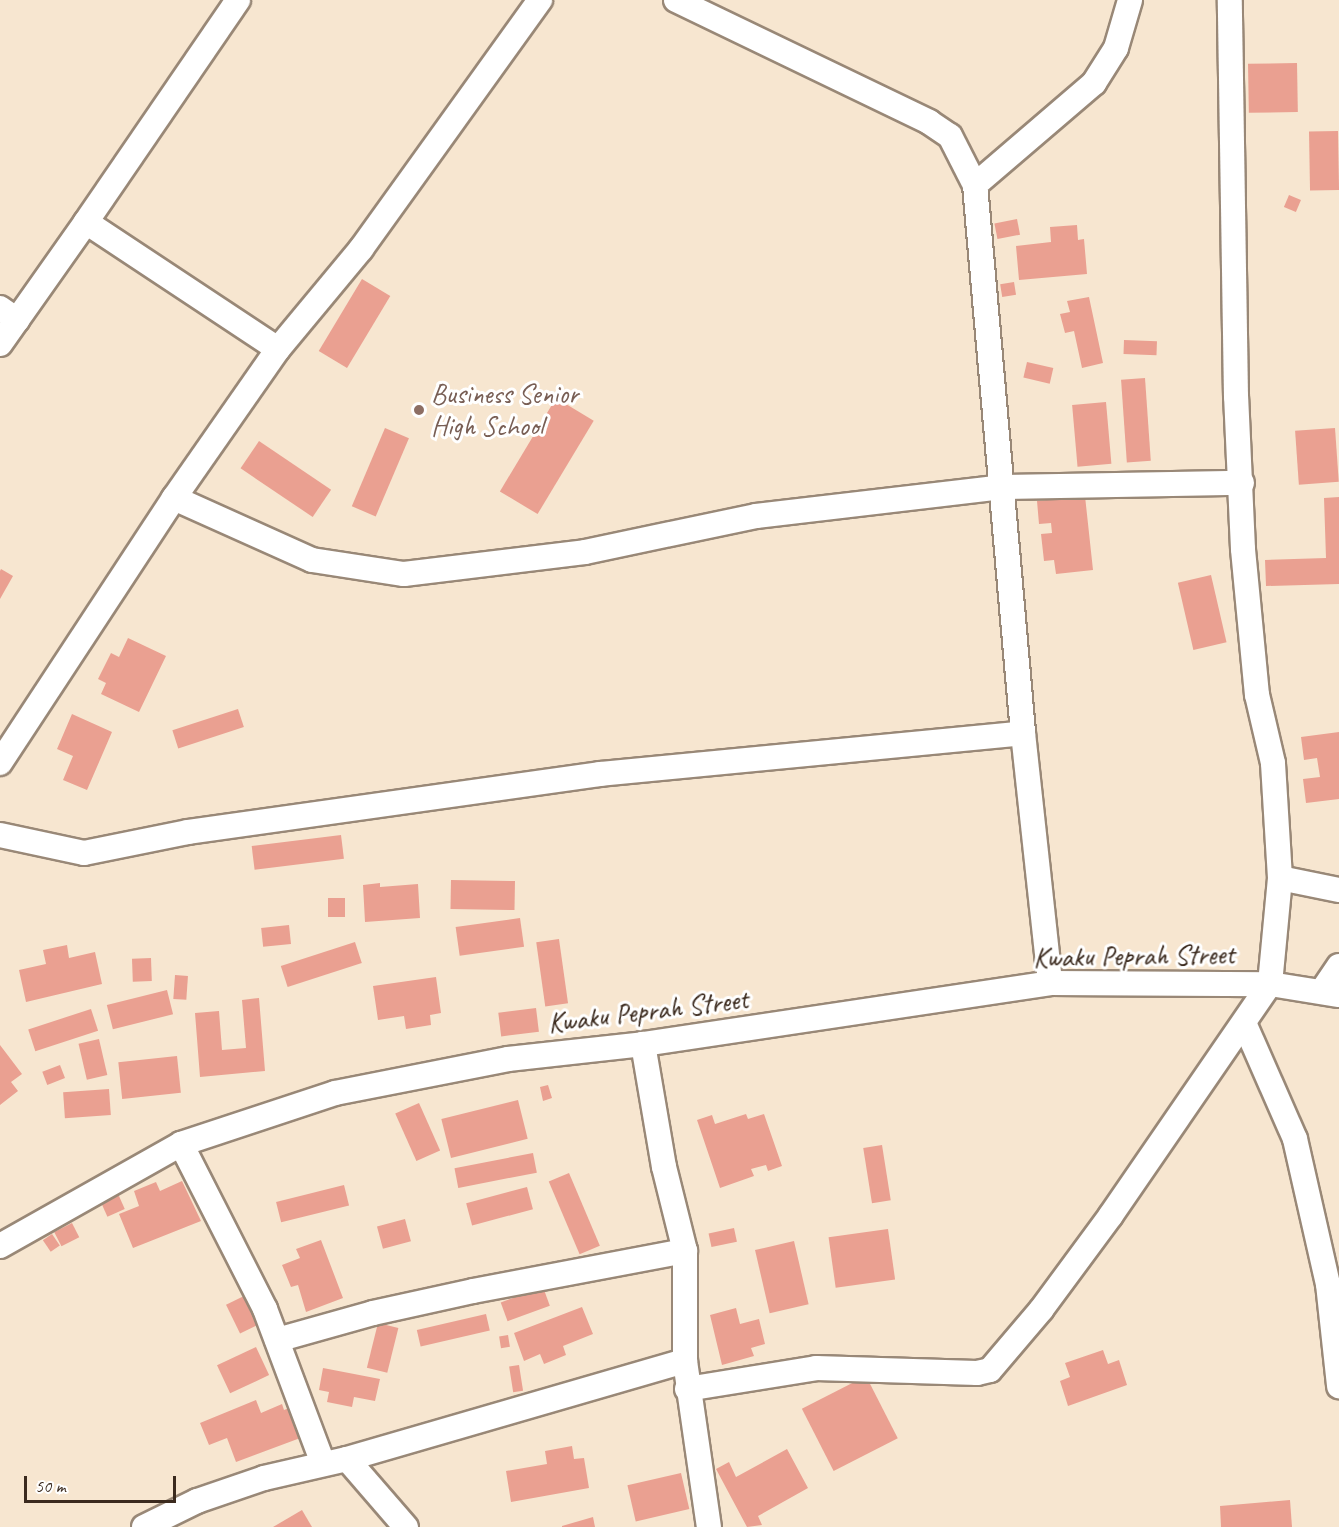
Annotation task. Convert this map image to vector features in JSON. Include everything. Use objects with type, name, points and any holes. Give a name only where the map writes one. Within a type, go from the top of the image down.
[{"type":"street","points":[[0,344],[9,314],[86,222],[238,0]]},
{"type":"street","points":[[0,763],[174,498],[279,349],[361,249],[540,0]]},
{"type":"street","points":[[676,0],[929,122],[950,136],[975,185],[1004,488],[1023,733],[1050,983]]},
{"type":"street","points":[[975,185],[1094,83],[1116,48],[1130,0]]},
{"type":"street","points":[[687,1389],[816,1368],[976,1374],[990,1370],[1041,1310],[1245,1025],[1270,984],[1280,878],[1273,763],[1257,694],[1243,549],[1242,483],[1236,385],[1230,0]]},
{"type":"street","points":[[86,222],[279,349]]},
{"type":"street","points":[[174,498],[312,560],[404,574],[585,552],[756,516],[1004,488],[1242,483]]},
{"type":"street","points":[[0,835],[84,853],[189,832],[600,774],[1023,733]]},
{"type":"street","points":[[1280,878],[1339,891]]},
{"type":"street","points":[[1330,993],[1339,966]]},
{"type":"street","name":"Kwaku Peprah Street","points":[[0,1246],[181,1144],[335,1093],[508,1059],[643,1044],[1050,983],[1270,984],[1330,993]]},
{"type":"street","points":[[1245,1025],[1295,1139],[1328,1284],[1339,1386]]},
{"type":"street","points":[[643,1044],[664,1167],[685,1251],[687,1389],[708,1527]]},
{"type":"street","points":[[181,1144],[265,1309],[323,1463]]},
{"type":"street","points":[[277,1341],[373,1313],[472,1291],[685,1251]]},
{"type":"street","points":[[144,1527],[197,1501],[685,1361]]},
{"type":"street","points":[[347,1459],[406,1527]]},
{"type":"building","points":[[1297,63],[1298,112],[1249,113],[1248,64]]},
{"type":"building","points":[[1338,131],[1339,190],[1310,190],[1309,132]]},
{"type":"building","points":[[1289,195],[1301,200],[1296,212],[1284,207]]},
{"type":"building","points":[[1017,219],[1020,235],[997,239],[994,223]]},
{"type":"building","points":[[1077,225],[1078,240],[1084,239],[1087,274],[1019,280],[1016,246],[1051,242],[1050,227]]},
{"type":"building","points":[[362,279],[390,296],[347,368],[319,351]]},
{"type":"building","points":[[1014,282],[1016,295],[1002,297],[1000,284]]},
{"type":"building","points":[[1089,297],[1103,363],[1082,368],[1074,331],[1065,333],[1060,314],[1070,312],[1067,301]]},
{"type":"building","points":[[1124,340],[1157,341],[1156,355],[1124,354]]},
{"type":"building","points":[[1027,362],[1053,368],[1050,384],[1023,378]]},
{"type":"building","points":[[1145,378],[1151,461],[1127,462],[1121,380]]},
{"type":"building","points":[[556,398],[594,421],[538,514],[500,491]]},
{"type":"building","points":[[1106,402],[1111,464],[1078,467],[1072,405]]},
{"type":"building","points":[[385,428],[409,438],[376,516],[352,506]]},
{"type":"building","points":[[1335,428],[1339,482],[1299,485],[1295,431]]},
{"type":"building","points":[[259,441],[331,490],[313,517],[241,468]]},
{"type":"building","points":[[1085,496],[1093,570],[1056,574],[1054,560],[1044,561],[1041,534],[1052,533],[1051,523],[1039,524],[1037,501]]},
{"type":"building","points":[[1339,497],[1339,584],[1266,586],[1265,560],[1326,558],[1324,498]]},
{"type":"building","points":[[1,569],[13,576],[0,599],[0,571]]},
{"type":"building","points":[[1211,575],[1227,642],[1193,650],[1178,583]]},
{"type":"building","points":[[128,638],[166,656],[139,712],[101,694],[106,683],[98,679],[111,653],[119,657]]},
{"type":"building","points":[[238,709],[244,727],[178,748],[172,730]]},
{"type":"building","points":[[72,714],[112,732],[87,790],[63,780],[73,756],[57,749]]},
{"type":"building","points":[[1339,732],[1339,799],[1306,803],[1303,779],[1320,777],[1317,758],[1304,760],[1301,737]]},
{"type":"building","points":[[341,835],[344,859],[255,870],[252,846]]},
{"type":"building","points":[[451,880],[515,881],[514,910],[450,909]]},
{"type":"building","points":[[380,883],[380,887],[418,884],[420,918],[365,922],[363,885]]},
{"type":"building","points":[[328,898],[345,898],[345,917],[328,917]]},
{"type":"building","points":[[520,918],[524,947],[460,956],[456,927]]},
{"type":"building","points":[[289,925],[291,944],[263,947],[261,928]]},
{"type":"building","points":[[559,939],[568,1003],[545,1007],[536,942]]},
{"type":"building","points":[[355,942],[362,963],[288,987],[281,966]]},
{"type":"building","points":[[67,945],[69,958],[95,952],[102,984],[26,1002],[19,970],[46,964],[43,950]]},
{"type":"building","points":[[151,958],[152,981],[133,982],[132,959]]},
{"type":"building","points":[[175,975],[188,976],[186,1000],[173,999]]},
{"type":"building","points":[[436,977],[441,1013],[430,1015],[431,1025],[406,1029],[404,1016],[378,1020],[373,986]]},
{"type":"building","points":[[167,990],[173,1014],[113,1029],[107,1005]]},
{"type":"building","points":[[259,998],[265,1071],[200,1077],[195,1013],[219,1011],[222,1050],[246,1048],[242,1000]]},
{"type":"building","points":[[536,1008],[539,1032],[501,1036],[498,1013]]},
{"type":"building","points":[[91,1009],[98,1031],[35,1051],[28,1029]]},
{"type":"building","points":[[99,1039],[107,1075],[87,1080],[79,1044]]},
{"type":"building","points":[[0,1045],[22,1074],[11,1082],[18,1091],[0,1105]]},
{"type":"building","points":[[177,1056],[181,1093],[122,1099],[118,1062]]},
{"type":"building","points":[[60,1065],[65,1078],[47,1085],[42,1072]]},
{"type":"building","points":[[548,1085],[552,1098],[543,1101],[540,1087]]},
{"type":"building","points":[[109,1089],[111,1115],[65,1118],[63,1092]]},
{"type":"building","points":[[518,1100],[528,1139],[451,1158],[441,1119]]},
{"type":"building","points":[[419,1103],[440,1151],[416,1161],[395,1114]]},
{"type":"building","points":[[746,1114],[748,1119],[764,1114],[782,1166],[768,1171],[766,1165],[751,1169],[754,1176],[720,1188],[697,1120],[712,1115],[715,1124]]},
{"type":"building","points":[[882,1145],[891,1200],[872,1203],[863,1148]]},
{"type":"building","points":[[533,1153],[537,1173],[458,1188],[454,1168]]},
{"type":"building","points":[[569,1173],[600,1246],[580,1254],[549,1182]]},
{"type":"building","points":[[182,1181],[201,1221],[133,1248],[119,1214],[139,1206],[134,1191],[156,1182],[160,1191]]},
{"type":"building","points":[[344,1185],[349,1205],[281,1222],[276,1202]]},
{"type":"building","points":[[115,1187],[125,1209],[107,1217],[98,1195]]},
{"type":"building","points":[[527,1187],[533,1209],[472,1226],[466,1203]]},
{"type":"building","points":[[405,1219],[411,1241],[383,1249],[377,1227]]},
{"type":"building","points":[[72,1223],[79,1237],[61,1246],[54,1232]]},
{"type":"building","points":[[734,1228],[737,1242],[711,1247],[709,1233]]},
{"type":"building","points":[[888,1229],[895,1280],[836,1288],[829,1237]]},
{"type":"building","points":[[52,1234],[60,1246],[51,1252],[43,1240]]},
{"type":"building","points":[[321,1240],[343,1298],[306,1312],[298,1285],[291,1287],[282,1265],[300,1258],[296,1249]]},
{"type":"building","points":[[794,1241],[809,1304],[770,1313],[755,1250]]},
{"type":"building","points":[[543,1287],[550,1306],[508,1321],[501,1302]]},
{"type":"building","points":[[244,1296],[258,1325],[240,1334],[226,1305]]},
{"type":"building","points":[[582,1307],[593,1334],[563,1346],[566,1355],[544,1364],[540,1354],[524,1361],[514,1333]]},
{"type":"building","points":[[736,1308],[740,1324],[759,1319],[765,1344],[751,1348],[754,1356],[722,1365],[710,1315]]},
{"type":"building","points":[[486,1314],[490,1331],[421,1347],[417,1330]]},
{"type":"building","points":[[378,1323],[398,1328],[387,1373],[367,1368]]},
{"type":"building","points":[[508,1335],[510,1347],[501,1348],[499,1336]]},
{"type":"building","points":[[256,1347],[269,1375],[230,1393],[217,1365]]},
{"type":"building","points":[[1103,1350],[1108,1364],[1119,1360],[1127,1385],[1068,1406],[1060,1381],[1070,1377],[1065,1363]]},
{"type":"building","points":[[519,1365],[523,1391],[513,1392],[509,1367]]},
{"type":"building","points":[[323,1368],[380,1379],[375,1401],[354,1397],[352,1407],[327,1402],[329,1392],[319,1390]]},
{"type":"building","points":[[866,1376],[898,1438],[834,1471],[802,1409]]},
{"type":"building","points":[[256,1400],[261,1413],[282,1404],[284,1410],[300,1404],[311,1434],[236,1462],[227,1438],[209,1445],[200,1423]]},
{"type":"building","points":[[572,1446],[574,1459],[584,1458],[589,1488],[511,1502],[506,1471],[547,1464],[545,1451]]},
{"type":"building","points":[[787,1449],[808,1488],[758,1516],[762,1525],[747,1527],[716,1469],[729,1462],[736,1477]]},
{"type":"building","points":[[681,1473],[689,1509],[636,1521],[627,1485]]},
{"type":"building","points":[[1290,1500],[1292,1527],[1221,1527],[1220,1506]]},
{"type":"building","points":[[302,1510],[312,1527],[273,1527]]},
{"type":"building","points":[[593,1517],[595,1527],[562,1527],[562,1526]]},
{"type":"place","name":"Business Senior High School","points":[[419,410]]}]
